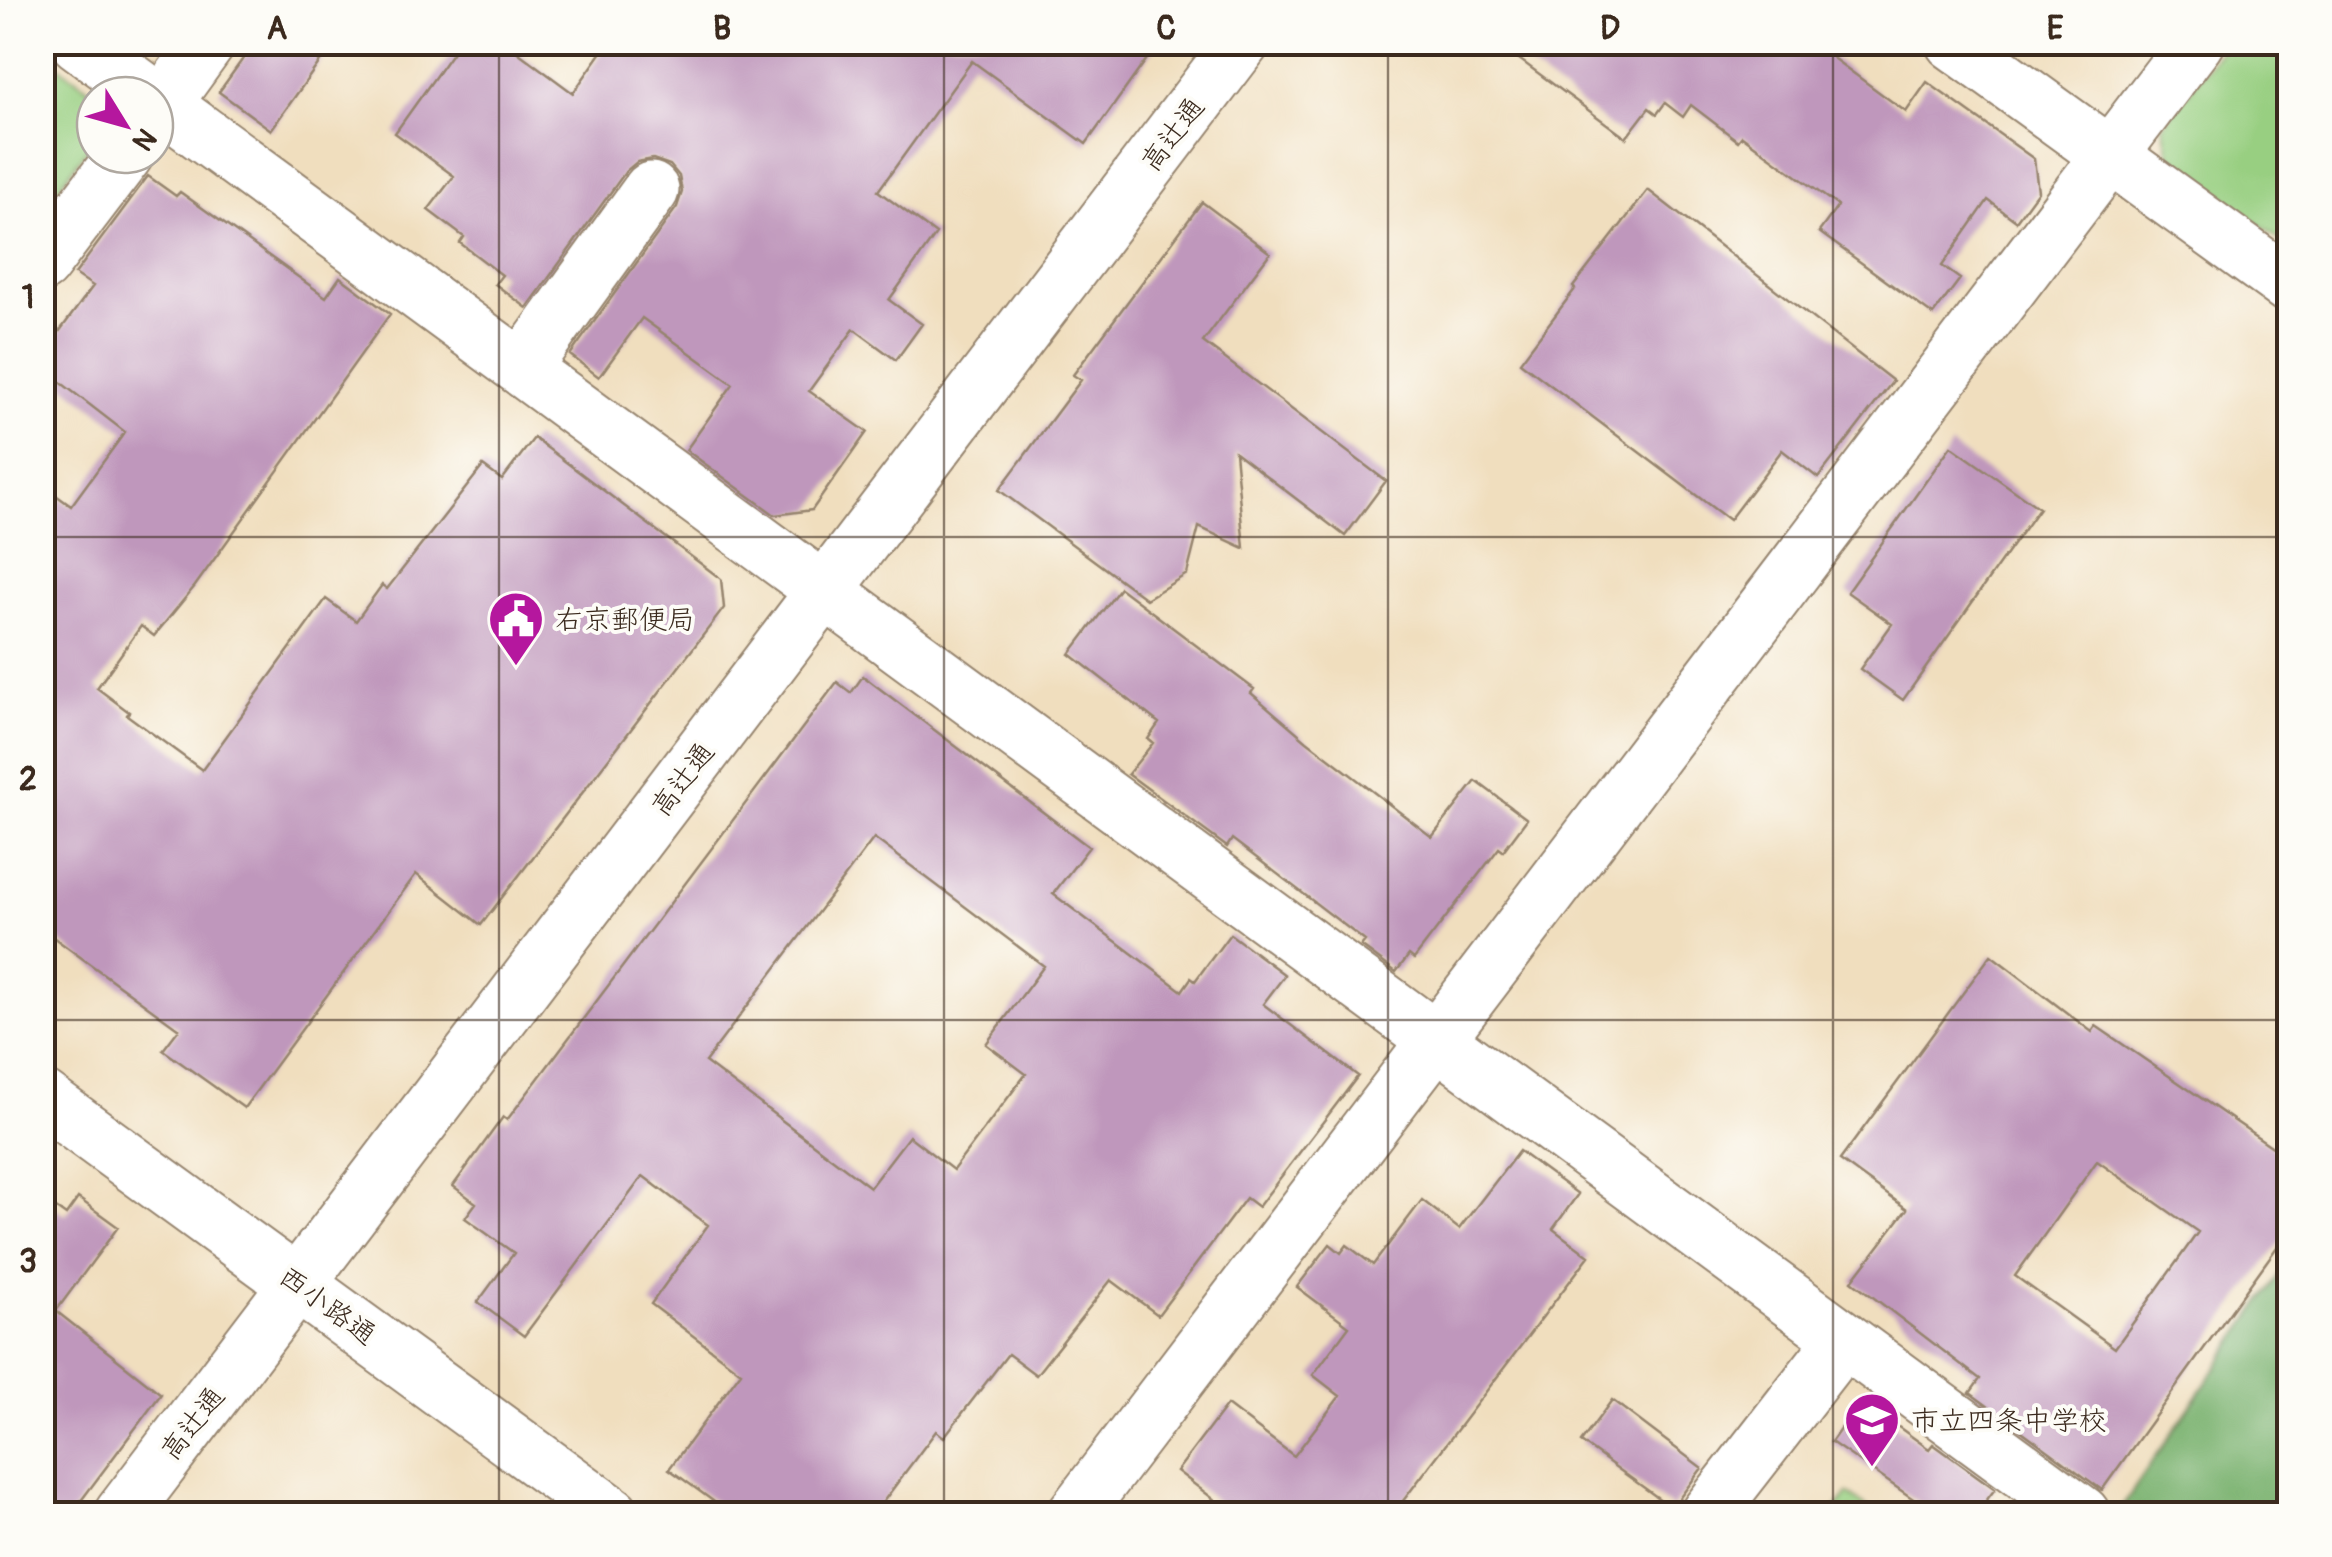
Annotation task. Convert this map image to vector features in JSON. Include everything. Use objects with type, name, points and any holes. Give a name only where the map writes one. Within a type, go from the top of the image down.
[{"type":"street","points":[[78,42],[120,75]]},
{"type":"street","points":[[175,81],[208,42]]},
{"type":"street","name":"高辻通","points":[[122,1514],[1242,42]]},
{"type":"street","points":[[1953,42],[2290,286]]},
{"type":"street","points":[[1075,1514],[2196,42]]},
{"type":"street","points":[[175,117],[2082,1514]]},
{"type":"street","points":[[42,264],[110,175]]},
{"type":"street","points":[[522,368],[652,190]]},
{"type":"street","name":"西小路通","points":[[42,1098],[612,1514]]},
{"type":"street","points":[[1708,1514],[1844,1339]]},
{"type":"green space","points":[[2226,43],[2289,43],[2289,247],[2170,159],[2163,125]]},
{"type":"green space","points":[[43,55],[75,78],[75,166],[43,208]]},
{"type":"green space","points":[[2289,1261],[2289,1514],[2117,1514]]},
{"type":"green space","points":[[1848,1494],[1877,1514],[1831,1514]]},
{"type":"building","points":[[255,42],[334,42],[271,130],[219,92]]},
{"type":"building","points":[[460,42],[504,42],[573,93],[609,42],[1159,42],[1086,144],[972,61],[878,191],[936,234],[889,300],[922,324],[896,360],[854,329],[809,391],[867,432],[812,510],[775,515],[686,450],[733,384],[642,318],[599,377],[570,355],[677,207],[682,192],[679,176],[670,165],[653,159],[637,162],[626,171],[527,308],[495,284],[502,275],[460,243],[464,237],[428,210],[454,176],[395,133]]},
{"type":"building","points":[[1496,42],[1811,42],[1906,112],[1927,82],[2034,159],[2038,191],[2016,221],[1988,200],[1942,266],[1960,279],[1933,315],[1819,232],[1838,206],[1742,136],[1738,141],[1691,105],[1683,117],[1665,103],[1657,114],[1649,108],[1626,138]]},
{"type":"building","points":[[148,176],[176,196],[180,192],[326,297],[340,277],[390,314],[195,586],[154,636],[141,626],[97,688],[129,712],[127,715],[202,770],[326,599],[356,621],[382,585],[387,589],[483,466],[502,480],[534,438],[721,579],[724,608],[481,925],[416,874],[244,1108],[163,1050],[179,1029],[42,929],[42,485],[71,506],[125,432],[42,368],[42,355],[93,286],[75,274]]},
{"type":"building","points":[[1648,190],[1893,381],[1818,478],[1782,450],[1729,520],[1520,362]]},
{"type":"building","points":[[1202,202],[1270,253],[1203,342],[1386,481],[1345,536],[1235,452],[1244,548],[1199,527],[1187,574],[1146,599],[999,490],[1081,380],[1073,375]]},
{"type":"building","points":[[1951,446],[2039,508],[1903,700],[1860,669],[1892,624],[1847,592]]},
{"type":"building","points":[[1120,588],[1254,689],[1251,693],[1307,741],[1432,837],[1476,781],[1527,819],[1503,851],[1499,848],[1414,959],[1409,955],[1396,972],[1361,946],[1365,941],[1232,839],[1227,847],[1128,774],[1153,743],[1148,739],[1159,723],[1070,654]]},
{"type":"building","points":[[863,676],[1089,847],[1053,894],[1182,991],[1191,978],[1195,981],[1230,934],[1285,975],[1263,1004],[1358,1076],[1258,1207],[1246,1198],[1158,1315],[1111,1280],[1036,1375],[1008,1354],[944,1437],[936,1431],[874,1514],[731,1514],[669,1469],[741,1372],[651,1304],[708,1225],[643,1176],[524,1336],[478,1302],[514,1253],[465,1218],[476,1203],[453,1186],[837,682],[851,693]],"holes":[[[874,838],[1044,966],[986,1044],[1026,1074],[953,1170],[909,1136],[870,1187],[705,1062]]]},
{"type":"building","points":[[1991,955],[2092,1032],[2096,1026],[2290,1159],[2290,1229],[2102,1490],[1970,1393],[1980,1379],[1852,1281],[1907,1209],[1840,1160]],"holes":[[[2097,1161],[2198,1232],[2115,1348],[2015,1276]]]},
{"type":"building","points":[[1519,1151],[1578,1194],[1553,1229],[1589,1256],[1393,1514],[1233,1514],[1177,1471],[1227,1405],[1294,1456],[1340,1396],[1313,1375],[1349,1326],[1297,1287],[1330,1244],[1341,1253],[1347,1245],[1373,1265],[1422,1200],[1459,1229]]},
{"type":"building","points":[[42,1198],[66,1215],[78,1198],[118,1227],[56,1311],[161,1394],[71,1514],[42,1514]]},
{"type":"building","points":[[1612,1400],[1702,1468],[1672,1508],[1581,1442]]},
{"type":"building","points":[[1861,1400],[1929,1449],[1933,1444],[1995,1489],[1976,1514],[1935,1514],[1831,1442]]},
{"type":"place","name":"右京郵便局","points":[[516,668]]},
{"type":"place","name":"市立四条中学校","points":[[1872,1469]]}]
